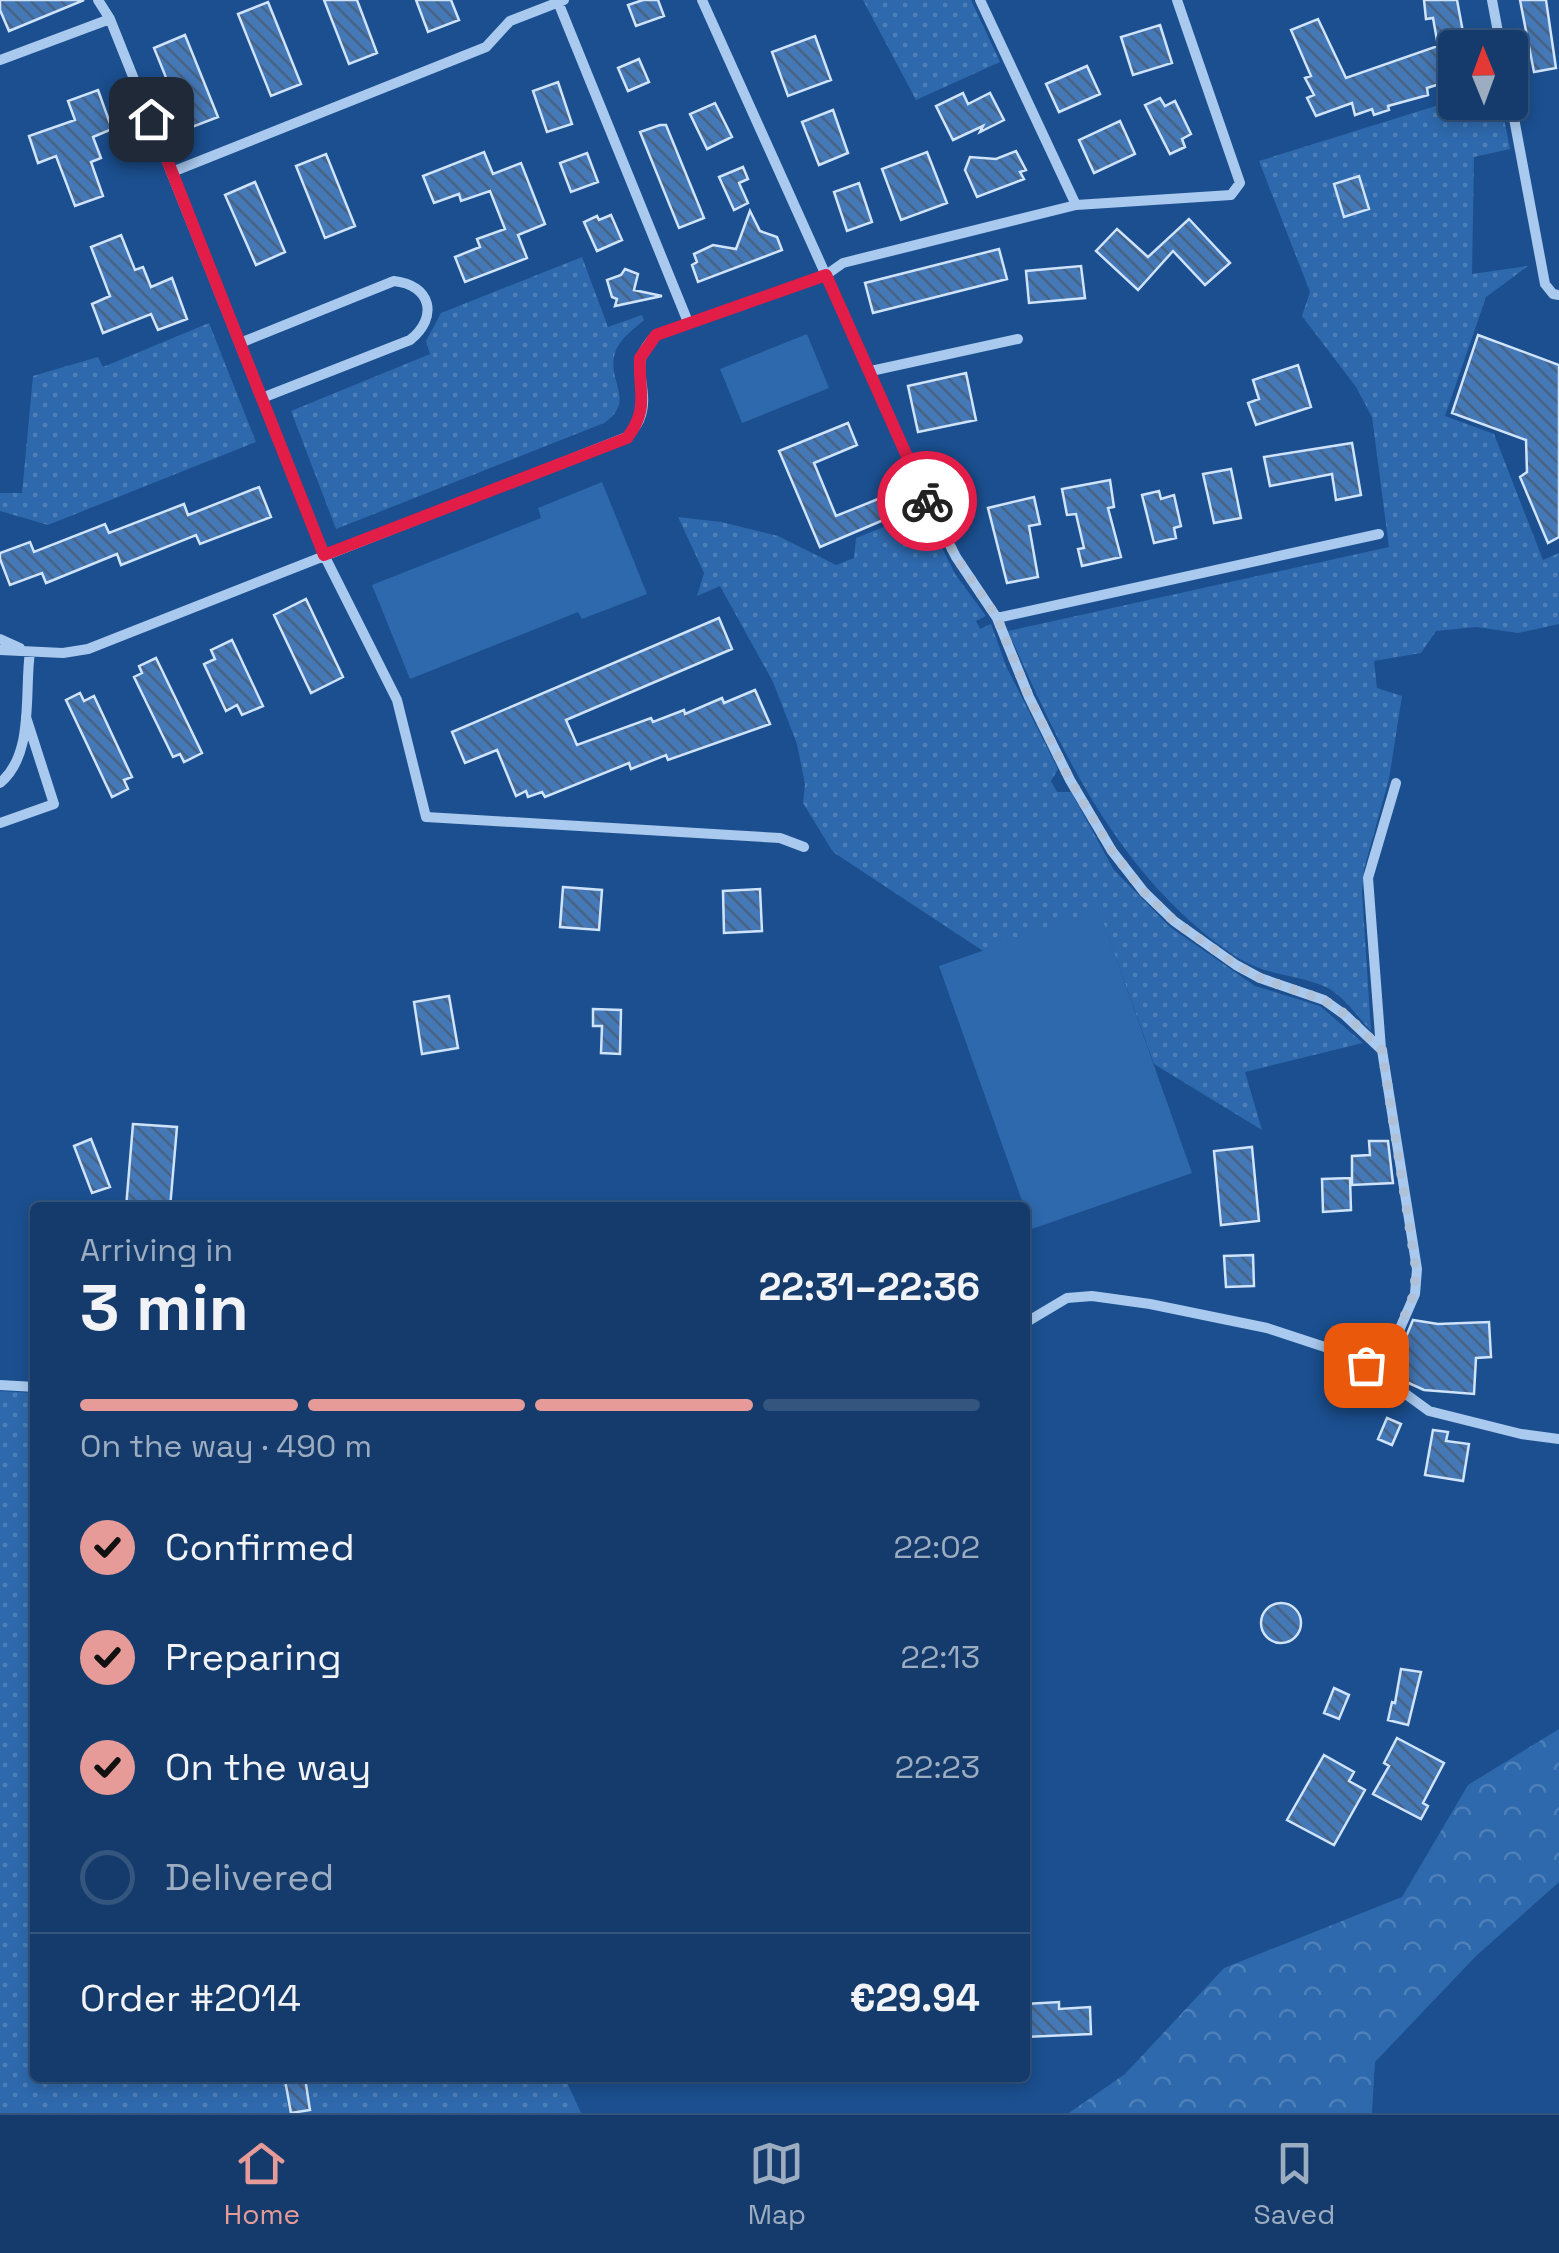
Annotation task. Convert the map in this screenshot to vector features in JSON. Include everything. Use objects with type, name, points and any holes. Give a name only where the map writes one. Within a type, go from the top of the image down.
[{"type":"street","points":[[98,0],[110,19],[324,555],[397,700],[426,817],[780,838],[804,847]]},
{"type":"street","points":[[702,0],[916,478],[956,557],[997,618],[1029,697],[1070,780],[1112,851],[1144,892],[1174,921],[1260,978],[1324,1000],[1345,1014],[1382,1050]]},
{"type":"street","points":[[980,0],[1076,206]]},
{"type":"street","points":[[0,650],[63,653],[88,649],[627,438],[640,421],[643,407],[640,358],[646,344],[656,335],[826,275],[843,263],[1076,206],[1231,195],[1240,183],[1176,0]]},
{"type":"street","points":[[1492,0],[1498,30]]},
{"type":"street","points":[[172,172],[486,47],[510,21],[561,1],[688,322]]},
{"type":"street","points":[[0,60],[110,19]]},
{"type":"street","points":[[1514,120],[1545,284],[1559,295]]},
{"type":"street","points":[[240,344],[394,281],[418,287],[424,296],[427,319],[410,340],[262,398]]},
{"type":"street","points":[[871,371],[1018,338]]},
{"type":"street","points":[[997,618],[1379,534]]},
{"type":"street","points":[[0,639],[30,652]]},
{"type":"street","points":[[0,783],[14,764],[26,717],[30,652]]},
{"type":"street","points":[[0,824],[54,804],[26,717]]},
{"type":"street","points":[[1380,1374],[1414,1294],[1416,1269],[1382,1050],[1368,878],[1396,783]]},
{"type":"street","points":[[1030,1321],[1067,1298],[1092,1296],[1267,1328],[1334,1350],[1380,1374],[1428,1412],[1559,1439]]},
{"type":"street","points":[[0,1385],[30,1387]]},
{"type":"green space","points":[[863,0],[971,0],[1000,62],[916,100]]},
{"type":"green space","points":[[1438,105],[1438,120],[1504,120],[1510,149],[1474,157],[1472,274],[1528,266],[1486,297],[1445,416],[1494,434],[1543,560],[1559,553],[1559,624],[1518,633],[1476,627],[1436,631],[1421,653],[1374,661],[1377,688],[1402,696],[1389,779],[1364,869],[1371,1031],[1328,988],[1267,971],[1229,952],[1155,886],[1124,848],[1072,765],[1008,631],[1389,547],[1372,417],[1356,387],[1302,316],[1310,292],[1259,161]]},
{"type":"green space","points":[[582,257],[608,327],[642,315],[644,320],[616,350],[613,361],[620,398],[614,414],[604,423],[336,529],[291,411],[430,354],[426,341],[441,313]]},
{"type":"green space","points":[[209,323],[256,442],[48,525],[0,511],[0,493],[22,493],[33,376],[98,357],[103,367]]},
{"type":"green space","points":[[807,334],[829,388],[742,423],[720,369]]},
{"type":"green space","points":[[602,482],[647,594],[582,619],[578,612],[410,679],[372,585],[541,518],[538,508]]},
{"type":"green space","points":[[924,511],[955,574],[986,616],[976,621],[980,629],[991,624],[1006,666],[1058,769],[1051,781],[1057,792],[1071,792],[1114,870],[1170,927],[1255,986],[1320,1006],[1363,1043],[1245,1072],[1262,1130],[1154,1064],[1099,911],[983,951],[833,852],[803,803],[805,784],[797,744],[773,682],[720,586],[697,596],[704,573],[678,517],[721,522],[778,536],[836,565],[854,558],[856,538]]},
{"type":"green space","points":[[1099,910],[1192,1173],[1032,1229],[1030,1202],[1022,1202],[939,966]]},
{"type":"green space","points":[[0,1391],[30,1393],[30,2082],[567,2082],[581,2113],[0,2113]]},
{"type":"green space","points":[[1559,1729],[1559,1882],[1476,1956],[1375,2062],[1372,2113],[1069,2113],[1125,2074],[1224,1968],[1402,1897],[1468,1785]]},
{"type":"building","points":[[0,0],[84,0],[9,31]]},
{"type":"building","points":[[324,0],[357,0],[377,53],[349,64]]},
{"type":"building","points":[[416,0],[451,0],[459,20],[428,32]]},
{"type":"building","points":[[658,0],[664,16],[636,26],[628,5]]},
{"type":"building","points":[[1424,0],[1457,0],[1463,30],[1438,30],[1438,46],[1433,18],[1426,19]]},
{"type":"building","points":[[1520,0],[1546,0],[1556,68],[1534,72]]},
{"type":"building","points":[[268,2],[301,84],[271,96],[238,14]]},
{"type":"building","points":[[1318,19],[1346,78],[1438,46],[1438,85],[1427,88],[1428,95],[1388,106],[1389,110],[1374,115],[1372,109],[1355,115],[1352,103],[1316,116],[1307,98],[1314,95],[1305,78],[1311,76],[1291,30]]},
{"type":"building","points":[[1160,25],[1172,63],[1133,75],[1121,37]]},
{"type":"building","points":[[185,35],[218,117],[187,129],[154,48]]},
{"type":"building","points":[[815,36],[831,80],[788,96],[772,52]]},
{"type":"building","points":[[639,59],[649,82],[628,91],[618,68]]},
{"type":"building","points":[[1087,66],[1100,94],[1059,112],[1046,84]]},
{"type":"building","points":[[558,82],[572,124],[547,132],[533,91]]},
{"type":"building","points":[[98,90],[112,129],[93,137],[101,158],[91,162],[103,196],[75,206],[56,156],[38,163],[29,136],[75,120],[68,101]]},
{"type":"building","points":[[963,93],[968,104],[990,93],[1004,120],[953,140],[936,106]]},
{"type":"building","points":[[1160,98],[1165,106],[1175,101],[1191,134],[1182,139],[1185,147],[1170,154],[1145,105]]},
{"type":"building","points":[[715,103],[732,137],[707,149],[690,114]]},
{"type":"building","points":[[833,110],[848,153],[819,165],[802,122]]},
{"type":"building","points":[[1120,121],[1135,154],[1094,173],[1079,140]]},
{"type":"building","points":[[666,125],[704,218],[679,228],[640,132]]},
{"type":"building","points":[[1016,151],[1026,170],[1020,172],[1024,179],[977,197],[965,170],[970,157],[996,159]]},
{"type":"building","points":[[484,152],[493,174],[521,163],[545,224],[518,235],[527,258],[465,282],[455,257],[480,247],[477,239],[505,229],[490,191],[461,201],[459,194],[434,203],[423,176]]},
{"type":"building","points":[[927,152],[947,203],[901,220],[882,169]]},
{"type":"building","points":[[587,153],[598,182],[571,192],[560,163]]},
{"type":"building","points":[[326,154],[355,226],[325,238],[296,166]]},
{"type":"building","points":[[743,167],[748,179],[739,183],[748,203],[734,210],[719,177]]},
{"type":"building","points":[[1359,176],[1369,209],[1344,217],[1334,184]]},
{"type":"building","points":[[255,182],[285,252],[256,265],[225,195]]},
{"type":"building","points":[[859,183],[872,222],[847,231],[834,192]]},
{"type":"building","points":[[750,211],[760,231],[777,237],[782,250],[698,282],[692,265],[697,262],[694,254],[713,245],[736,249]]},
{"type":"building","points":[[611,215],[622,240],[597,251],[584,222]]},
{"type":"building","points":[[1189,219],[1230,263],[1205,285],[1173,251],[1138,290],[1096,251],[1117,229],[1148,257]]},
{"type":"building","points":[[121,235],[135,270],[143,267],[151,287],[172,278],[187,319],[158,330],[151,314],[103,333],[92,304],[110,296],[91,247]]},
{"type":"building","points":[[999,249],[1007,279],[873,313],[865,283]]},
{"type":"building","points":[[1081,266],[1085,298],[1029,303],[1026,271]]},
{"type":"building","points":[[625,269],[638,274],[634,290],[662,296],[615,306],[617,299],[612,297],[607,280],[621,275]]},
{"type":"building","points":[[1478,335],[1559,365],[1559,537],[1548,543],[1520,477],[1527,472],[1526,440],[1452,413]]},
{"type":"building","points":[[1298,365],[1311,407],[1256,425],[1248,403],[1259,399],[1253,380]]},
{"type":"building","points":[[966,373],[976,420],[918,432],[908,386]]},
{"type":"building","points":[[848,423],[857,445],[814,463],[836,516],[893,493],[900,513],[820,547],[779,451]]},
{"type":"building","points":[[1352,443],[1361,495],[1336,500],[1332,474],[1270,486],[1264,457]]},
{"type":"building","points":[[1231,469],[1241,518],[1214,523],[1203,474]]},
{"type":"building","points":[[1110,480],[1114,507],[1108,508],[1121,557],[1082,566],[1078,549],[1084,548],[1076,514],[1067,515],[1062,489]]},
{"type":"building","points":[[259,487],[271,517],[200,544],[196,535],[121,565],[117,554],[46,583],[42,573],[10,585],[0,559],[0,553],[30,542],[34,552],[105,524],[109,533],[184,504],[188,515]]},
{"type":"building","points":[[1159,491],[1161,499],[1174,495],[1181,526],[1174,528],[1176,538],[1154,543],[1142,495]]},
{"type":"building","points":[[1034,497],[1040,524],[1029,526],[1038,577],[1007,583],[988,508]]},
{"type":"building","points":[[306,599],[343,677],[311,693],[274,615]]},
{"type":"building","points":[[719,618],[732,649],[566,720],[577,745],[651,718],[653,722],[684,710],[685,714],[722,698],[724,703],[755,690],[770,724],[668,760],[666,755],[631,769],[629,763],[545,797],[542,792],[528,797],[526,791],[516,796],[497,750],[465,763],[452,732]]},
{"type":"building","points":[[232,640],[263,706],[242,715],[237,705],[226,711],[204,664],[215,659],[211,650]]},
{"type":"building","points":[[156,658],[202,753],[184,762],[180,754],[173,757],[134,677],[142,673],[139,666]]},
{"type":"building","points":[[80,693],[84,701],[94,696],[132,777],[124,780],[128,789],[112,797],[66,700]]},
{"type":"building","points":[[563,887],[602,890],[599,930],[560,927]]},
{"type":"building","points":[[760,889],[762,931],[724,933],[723,891]]},
{"type":"building","points":[[449,996],[458,1048],[422,1054],[414,1002]]},
{"type":"building","points":[[593,1009],[621,1010],[620,1054],[601,1053],[602,1026],[593,1026]]},
{"type":"building","points":[[133,1124],[177,1127],[171,1202],[126,1202]]},
{"type":"building","points":[[91,1139],[110,1187],[92,1193],[74,1146]]},
{"type":"building","points":[[1369,1141],[1388,1141],[1393,1183],[1352,1185],[1352,1156],[1370,1155]]},
{"type":"building","points":[[1252,1147],[1259,1221],[1221,1225],[1214,1151]]},
{"type":"building","points":[[1350,1178],[1351,1210],[1323,1212],[1322,1179]]},
{"type":"building","points":[[1253,1255],[1254,1286],[1226,1287],[1224,1256]]},
{"type":"building","points":[[1413,1320],[1438,1324],[1489,1322],[1491,1357],[1476,1358],[1474,1394],[1424,1390],[1402,1380],[1397,1368],[1399,1354]]},
{"type":"building","points":[[1387,1418],[1401,1424],[1392,1445],[1378,1439]]},
{"type":"building","points":[[1433,1430],[1448,1432],[1446,1441],[1469,1444],[1463,1481],[1425,1475]]},
{"type":"building","points":[[1281,1603],[1295,1609],[1301,1623],[1295,1637],[1281,1643],[1267,1637],[1261,1623],[1267,1609]]},
{"type":"building","points":[[1401,1669],[1421,1672],[1408,1725],[1388,1720]]},
{"type":"building","points":[[1334,1688],[1349,1695],[1339,1719],[1324,1713]]},
{"type":"building","points":[[1397,1738],[1444,1763],[1423,1803],[1428,1806],[1421,1819],[1373,1794],[1389,1766],[1384,1763]]},
{"type":"building","points":[[1324,1755],[1354,1772],[1349,1781],[1365,1790],[1334,1845],[1287,1820]]},
{"type":"building","points":[[1059,2002],[1059,2009],[1090,2007],[1091,2034],[1030,2037],[1030,2004]]},
{"type":"building","points":[[285,2082],[306,2082],[310,2110],[291,2113]]},
{"type":"way so far","points":[[927,501],[956,557],[997,618],[1029,697],[1070,780],[1112,851],[1144,892],[1174,921],[1236,965],[1260,978],[1324,1000],[1345,1014],[1382,1050],[1416,1269],[1414,1294],[1380,1374],[1366,1365]]},
{"type":"route","points":[[151,119],[324,555],[627,438],[640,421],[643,407],[640,358],[646,344],[656,335],[826,275],[927,501]]}]
